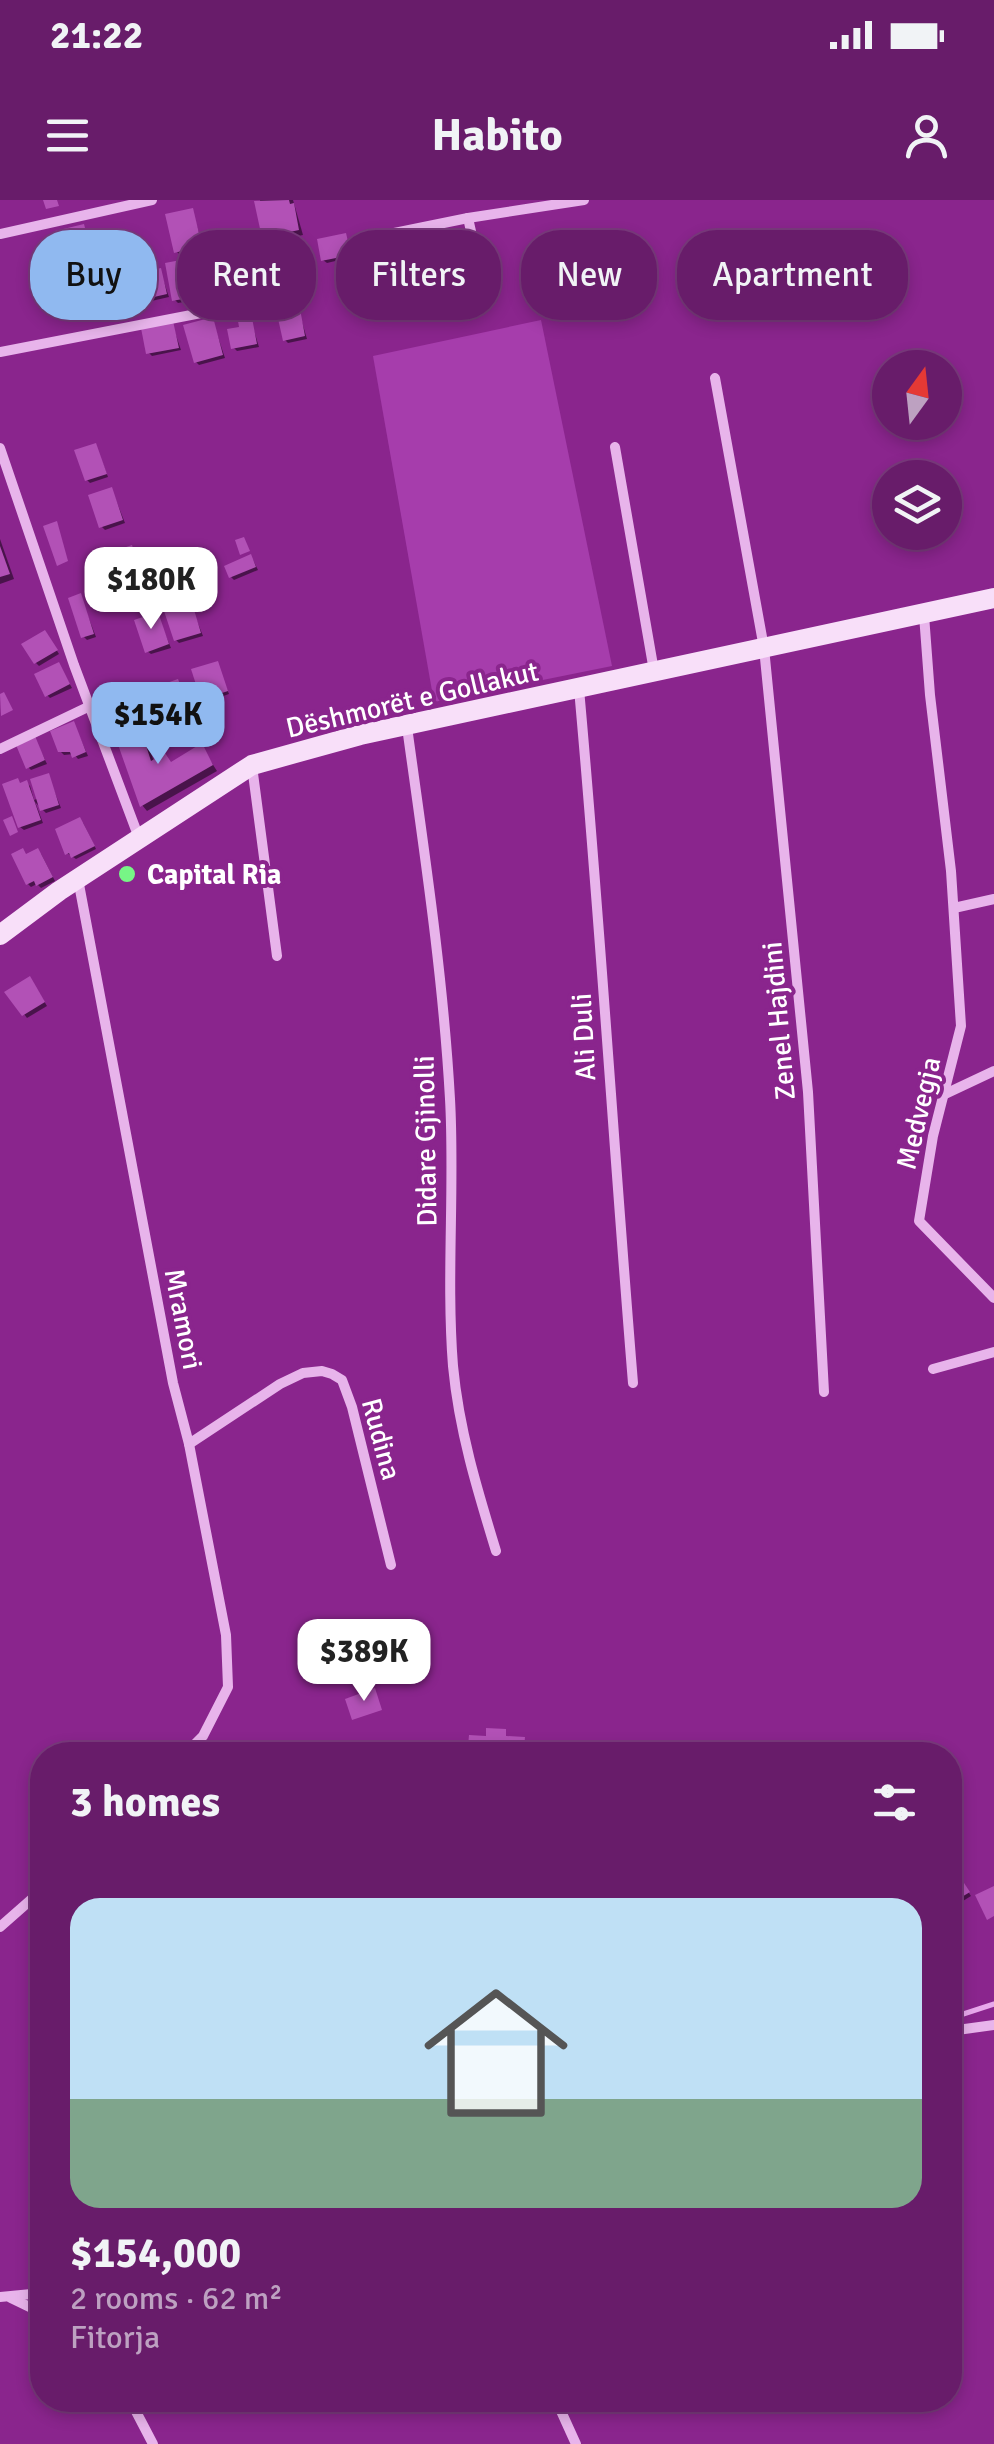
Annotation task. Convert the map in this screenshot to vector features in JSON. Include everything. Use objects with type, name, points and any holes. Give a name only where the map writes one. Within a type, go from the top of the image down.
[{"type":"street","points":[[0,234],[152,200]]},
{"type":"street","points":[[409,230],[584,200]]},
{"type":"street","points":[[468,218],[471,230]]},
{"type":"street","points":[[0,352],[177,318]]},
{"type":"street","points":[[715,378],[764,648]]},
{"type":"street","points":[[615,446],[654,672]]},
{"type":"street","points":[[0,448],[140,839]]},
{"type":"street","name":"Dëshmorët e Gollakut","points":[[0,935],[252,764],[360,735],[994,598]]},
{"type":"street","name":"Medvegja","points":[[924,615],[954,908],[961,1026],[943,1095],[919,1221],[994,1298]]},
{"type":"street","name":"Zenel Hajdini","points":[[764,648],[808,1092],[824,1392]]},
{"type":"street","name":"Ali Duli","points":[[579,688],[633,1383]]},
{"type":"street","points":[[0,750],[90,706]]},
{"type":"street","name":"Didare Gjinolli","points":[[407,727],[436,936],[450,1101],[453,1366],[464,1447],[496,1551]]},
{"type":"street","points":[[252,764],[277,956]]},
{"type":"street","name":"Mramori","points":[[78,879],[172,1382],[226,1635],[228,1687],[197,1742]]},
{"type":"street","points":[[954,908],[994,899]]},
{"type":"street","points":[[943,1095],[994,1071]]},
{"type":"street","points":[[933,1370],[994,1352]]},
{"type":"street","name":"Rudina","points":[[188,1444],[291,1379],[322,1370],[332,1374],[342,1380],[352,1407],[391,1565]]},
{"type":"street","points":[[0,1926],[30,1900]]},
{"type":"street","points":[[962,2029],[994,2025]]},
{"type":"street","points":[[5,2298],[30,2295]]},
{"type":"street","points":[[5,2298],[30,2307]]},
{"type":"street","points":[[136,2412],[153,2444]]},
{"type":"street","points":[[561,2412],[576,2444]]},
{"type":"shaded area","points":[[541,320],[612,666],[434,702],[373,356]]},
{"type":"building","points":[[43,200],[57,200],[59,206],[46,209]]},
{"type":"building","points":[[254,201],[294,203],[299,230],[260,230]]},
{"type":"building","points":[[193,208],[198,230],[177,230],[177,252],[174,253],[165,214]]},
{"type":"building","points":[[84,224],[86,230],[59,230]]},
{"type":"building","points":[[336,235],[336,258],[321,261],[317,239]]},
{"type":"building","points":[[177,261],[177,300],[172,301],[165,263]]},
{"type":"building","points":[[161,268],[167,294],[157,296],[157,269]]},
{"type":"building","points":[[214,320],[223,355],[194,363],[183,325]]},
{"type":"building","points":[[252,320],[257,344],[231,349],[227,329],[239,327],[238,321]]},
{"type":"building","points":[[278,320],[302,320],[305,336],[283,341]]},
{"type":"building","points":[[173,321],[179,348],[146,354],[141,328]]},
{"type":"building","points":[[96,443],[107,474],[85,481],[74,450]]},
{"type":"building","points":[[112,487],[123,520],[99,528],[88,495]]},
{"type":"building","points":[[57,521],[68,561],[57,566],[43,526]]},
{"type":"building","points":[[244,537],[250,551],[240,555],[235,540]]},
{"type":"building","points":[[132,545],[144,582],[116,592],[103,555]]},
{"type":"building","points":[[0,546],[10,574],[0,577]]},
{"type":"building","points":[[251,554],[256,567],[229,578],[224,566]]},
{"type":"building","points":[[81,593],[94,634],[81,638],[68,598]]},
{"type":"building","points":[[192,603],[201,633],[174,641],[164,611]]},
{"type":"building","points":[[158,612],[169,644],[145,653],[134,620]]},
{"type":"building","points":[[45,630],[58,650],[34,664],[21,644]]},
{"type":"building","points":[[218,661],[228,691],[201,700],[191,669]]},
{"type":"building","points":[[59,662],[70,684],[45,697],[34,674]]},
{"type":"building","points":[[178,679],[194,722],[173,730],[158,686]]},
{"type":"building","points":[[4,692],[13,710],[1,716],[0,694]]},
{"type":"building","points":[[74,721],[86,752],[72,758],[70,752],[58,752],[50,731]]},
{"type":"building","points":[[140,727],[151,761],[165,753],[171,762],[202,743],[213,765],[140,807],[115,736]]},
{"type":"building","points":[[35,736],[45,760],[26,769],[16,745]]},
{"type":"building","points":[[49,773],[59,805],[40,811],[30,779]]},
{"type":"building","points":[[18,778],[20,783],[27,780],[41,820],[18,828],[2,784]]},
{"type":"building","points":[[12,816],[18,832],[10,836],[3,820]]},
{"type":"building","points":[[80,817],[95,846],[71,858],[69,853],[65,855],[55,829]]},
{"type":"building","points":[[23,848],[26,854],[38,848],[53,877],[36,886],[34,881],[26,885],[11,854]]},
{"type":"building","points":[[30,976],[45,1002],[22,1016],[4,992]]},
{"type":"building","points":[[375,1688],[382,1710],[352,1720],[345,1699]]},
{"type":"building","points":[[486,1728],[506,1729],[506,1736],[525,1737],[524,1742],[468,1742],[469,1735],[486,1736]]},
{"type":"building","points":[[962,1880],[970,1892],[962,1897]]},
{"type":"building","points":[[994,1886],[994,1916],[987,1920],[975,1895]]},
{"type":"waterway","points":[[962,2014],[994,2004]]},
{"type":"place","name":"Capital Ria","points":[[127,874]]}]
